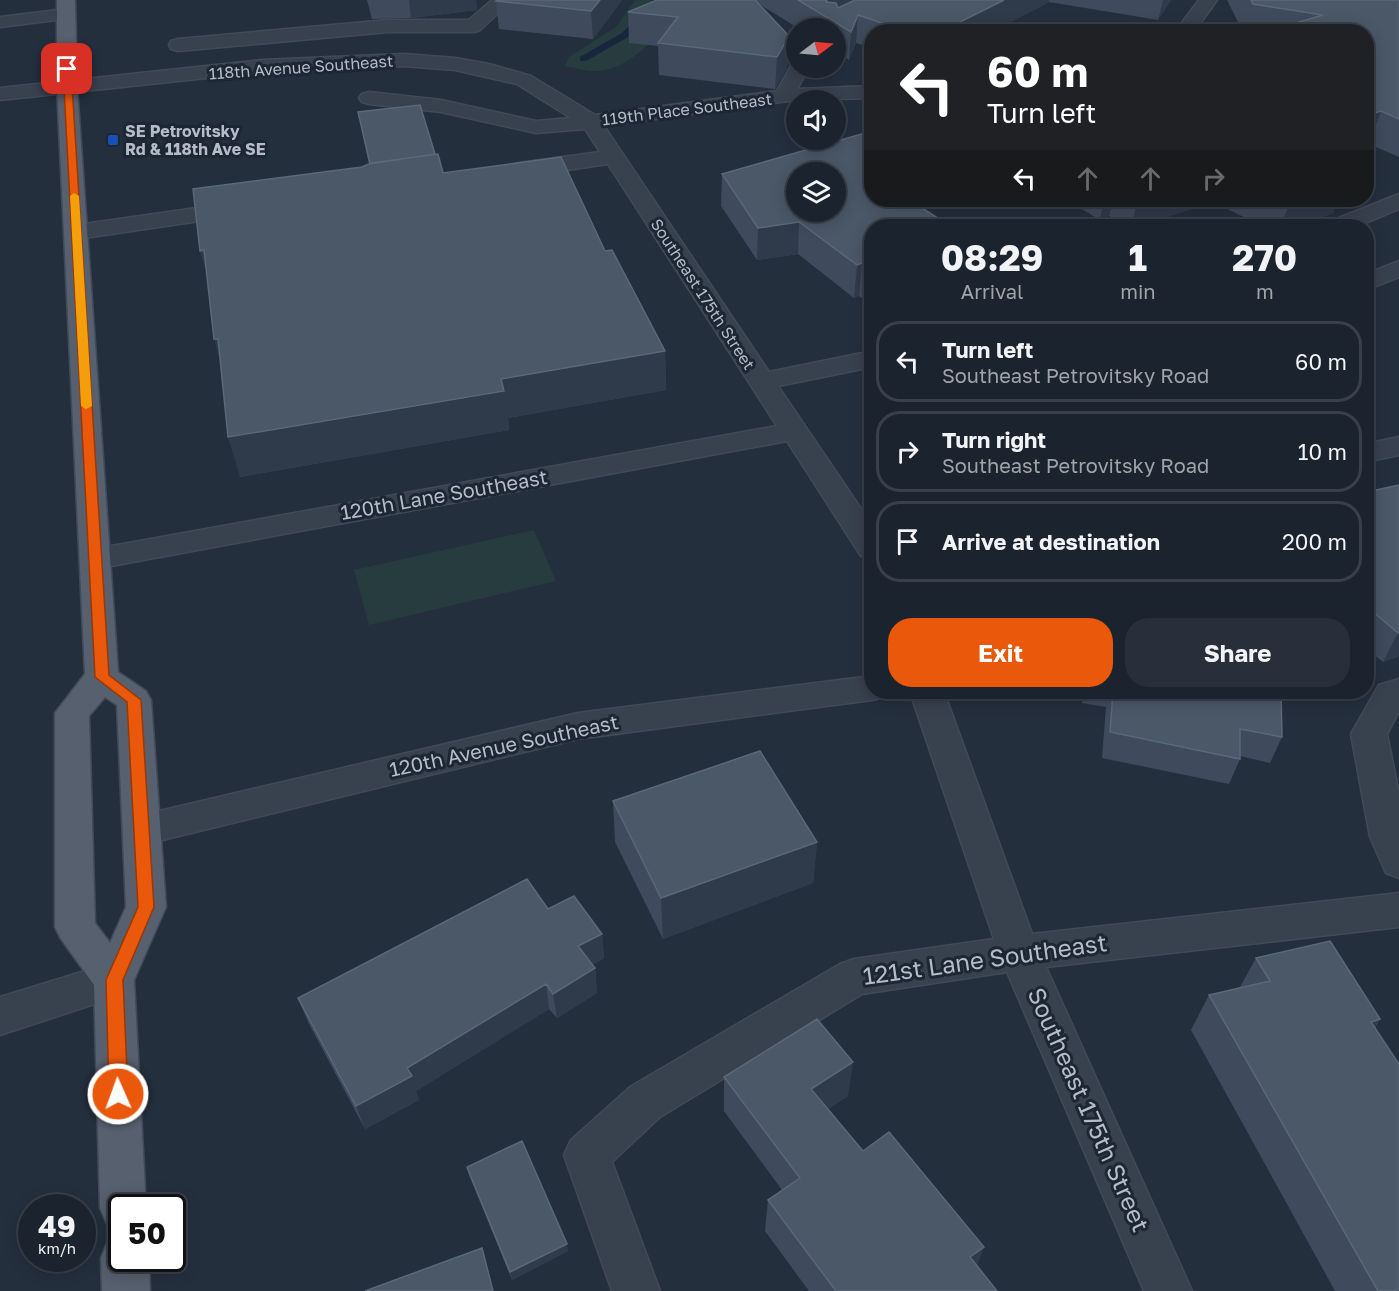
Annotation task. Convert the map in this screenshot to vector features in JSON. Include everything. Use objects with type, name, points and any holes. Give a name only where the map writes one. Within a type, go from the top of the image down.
[{"type":"main road","points":[[66,7],[67,87],[102,677],[72,713],[75,927],[114,980]]},
{"type":"main road","points":[[102,677],[134,700],[146,907],[114,980],[122,1194]]},
{"type":"main road","points":[[125,1272],[126,1291]]},
{"type":"street","points":[[178,45],[388,26],[474,26],[503,0]]},
{"type":"street","points":[[1190,24],[1208,0]]},
{"type":"street","points":[[0,22],[66,7]]},
{"type":"street","points":[[369,61],[388,26]]},
{"type":"street","name":"118th Avenue Southeast","points":[[0,94],[262,66],[404,60],[455,64],[489,70],[524,80],[590,122]]},
{"type":"street","points":[[784,96],[794,78]]},
{"type":"street","name":"119th Place Southeast","points":[[369,98],[441,106],[536,127],[784,96],[864,92]]},
{"type":"street","name":"Southeast 175th Street","points":[[590,122],[864,537]]},
{"type":"street","points":[[496,173],[613,157]]},
{"type":"street","points":[[1356,219],[1399,201]]},
{"type":"street","points":[[76,232],[263,206]]},
{"type":"street","points":[[1374,279],[1399,268]]},
{"type":"street","points":[[760,382],[864,362]]},
{"type":"street","name":"120th Lane Southeast","points":[[95,559],[793,432]]},
{"type":"street","points":[[1374,451],[1399,446]]},
{"type":"street","name":"120th Avenue Southeast","points":[[141,830],[578,726],[864,689]]},
{"type":"street","points":[[1399,691],[1391,694],[1369,734],[1389,837],[1399,862]]},
{"type":"street","name":"Southeast 175th Street","points":[[929,699],[1019,953],[1168,1291]]},
{"type":"street","name":"121st Lane Southeast","points":[[636,1291],[587,1155],[645,1102],[854,977],[1019,953],[1399,910]]},
{"type":"street","points":[[0,1016],[114,980]]},
{"type":"green space","points":[[635,0],[690,0],[660,34],[625,62],[597,71],[565,66],[569,57],[616,27]]},
{"type":"green space","points":[[534,530],[556,581],[369,625],[354,570]]},
{"type":"building","points":[[600,0],[591,11],[496,1]]},
{"type":"building","points":[[657,0],[755,0],[786,33],[786,41],[777,57],[658,43],[678,17],[628,12]]},
{"type":"building","points":[[798,0],[827,0],[826,2],[836,3],[838,8],[855,0],[1004,0],[956,24],[884,24],[858,15],[851,32],[846,29],[846,18],[828,18]]},
{"type":"building","points":[[1251,0],[1399,0],[1399,119],[1381,111],[1374,113],[1374,24],[1292,24],[1323,15],[1253,4]]},
{"type":"building","points":[[420,105],[435,154],[370,164],[358,112]]},
{"type":"building","points":[[864,133],[864,207],[921,207],[939,219],[864,219],[864,265],[857,265],[799,222],[758,228],[722,174],[806,150],[846,150],[846,138]]},
{"type":"building","points":[[438,154],[443,173],[561,157],[605,251],[612,250],[665,351],[501,379],[504,391],[228,437],[218,339],[214,339],[204,250],[200,251],[193,189],[362,167],[371,163]]},
{"type":"building","points":[[1399,485],[1398,633],[1374,613],[1374,490]]},
{"type":"building","points":[[1112,699],[1281,699],[1282,737],[1240,729],[1240,759],[1110,732]]},
{"type":"building","points":[[760,751],[817,842],[661,898],[613,801]]},
{"type":"building","points":[[527,879],[548,909],[574,896],[602,934],[578,946],[595,968],[553,994],[546,984],[407,1068],[412,1076],[356,1106],[298,998]]},
{"type":"building","points":[[1330,941],[1380,1019],[1371,1022],[1399,1064],[1399,1289],[1393,1291],[1378,1291],[1209,995],[1270,981],[1256,958]]},
{"type":"building","points":[[817,1019],[853,1062],[811,1089],[863,1151],[889,1132],[984,1247],[970,1257],[997,1291],[836,1291],[768,1200],[800,1178],[724,1077]]},
{"type":"building","points":[[522,1141],[567,1244],[510,1272],[467,1167]]},
{"type":"building","points":[[482,1248],[493,1291],[365,1291]]},
{"type":"waterway","points":[[583,59],[625,35],[659,0]]},
{"type":"slow traffic","points":[[74,196],[86,406]]},
{"type":"place","name":"SE Petrovitsky Rd & 118th Ave SE","points":[[113,140]]},
{"type":"route","points":[[67,69],[102,677],[134,700],[146,907],[114,980],[118,1094]]}]
